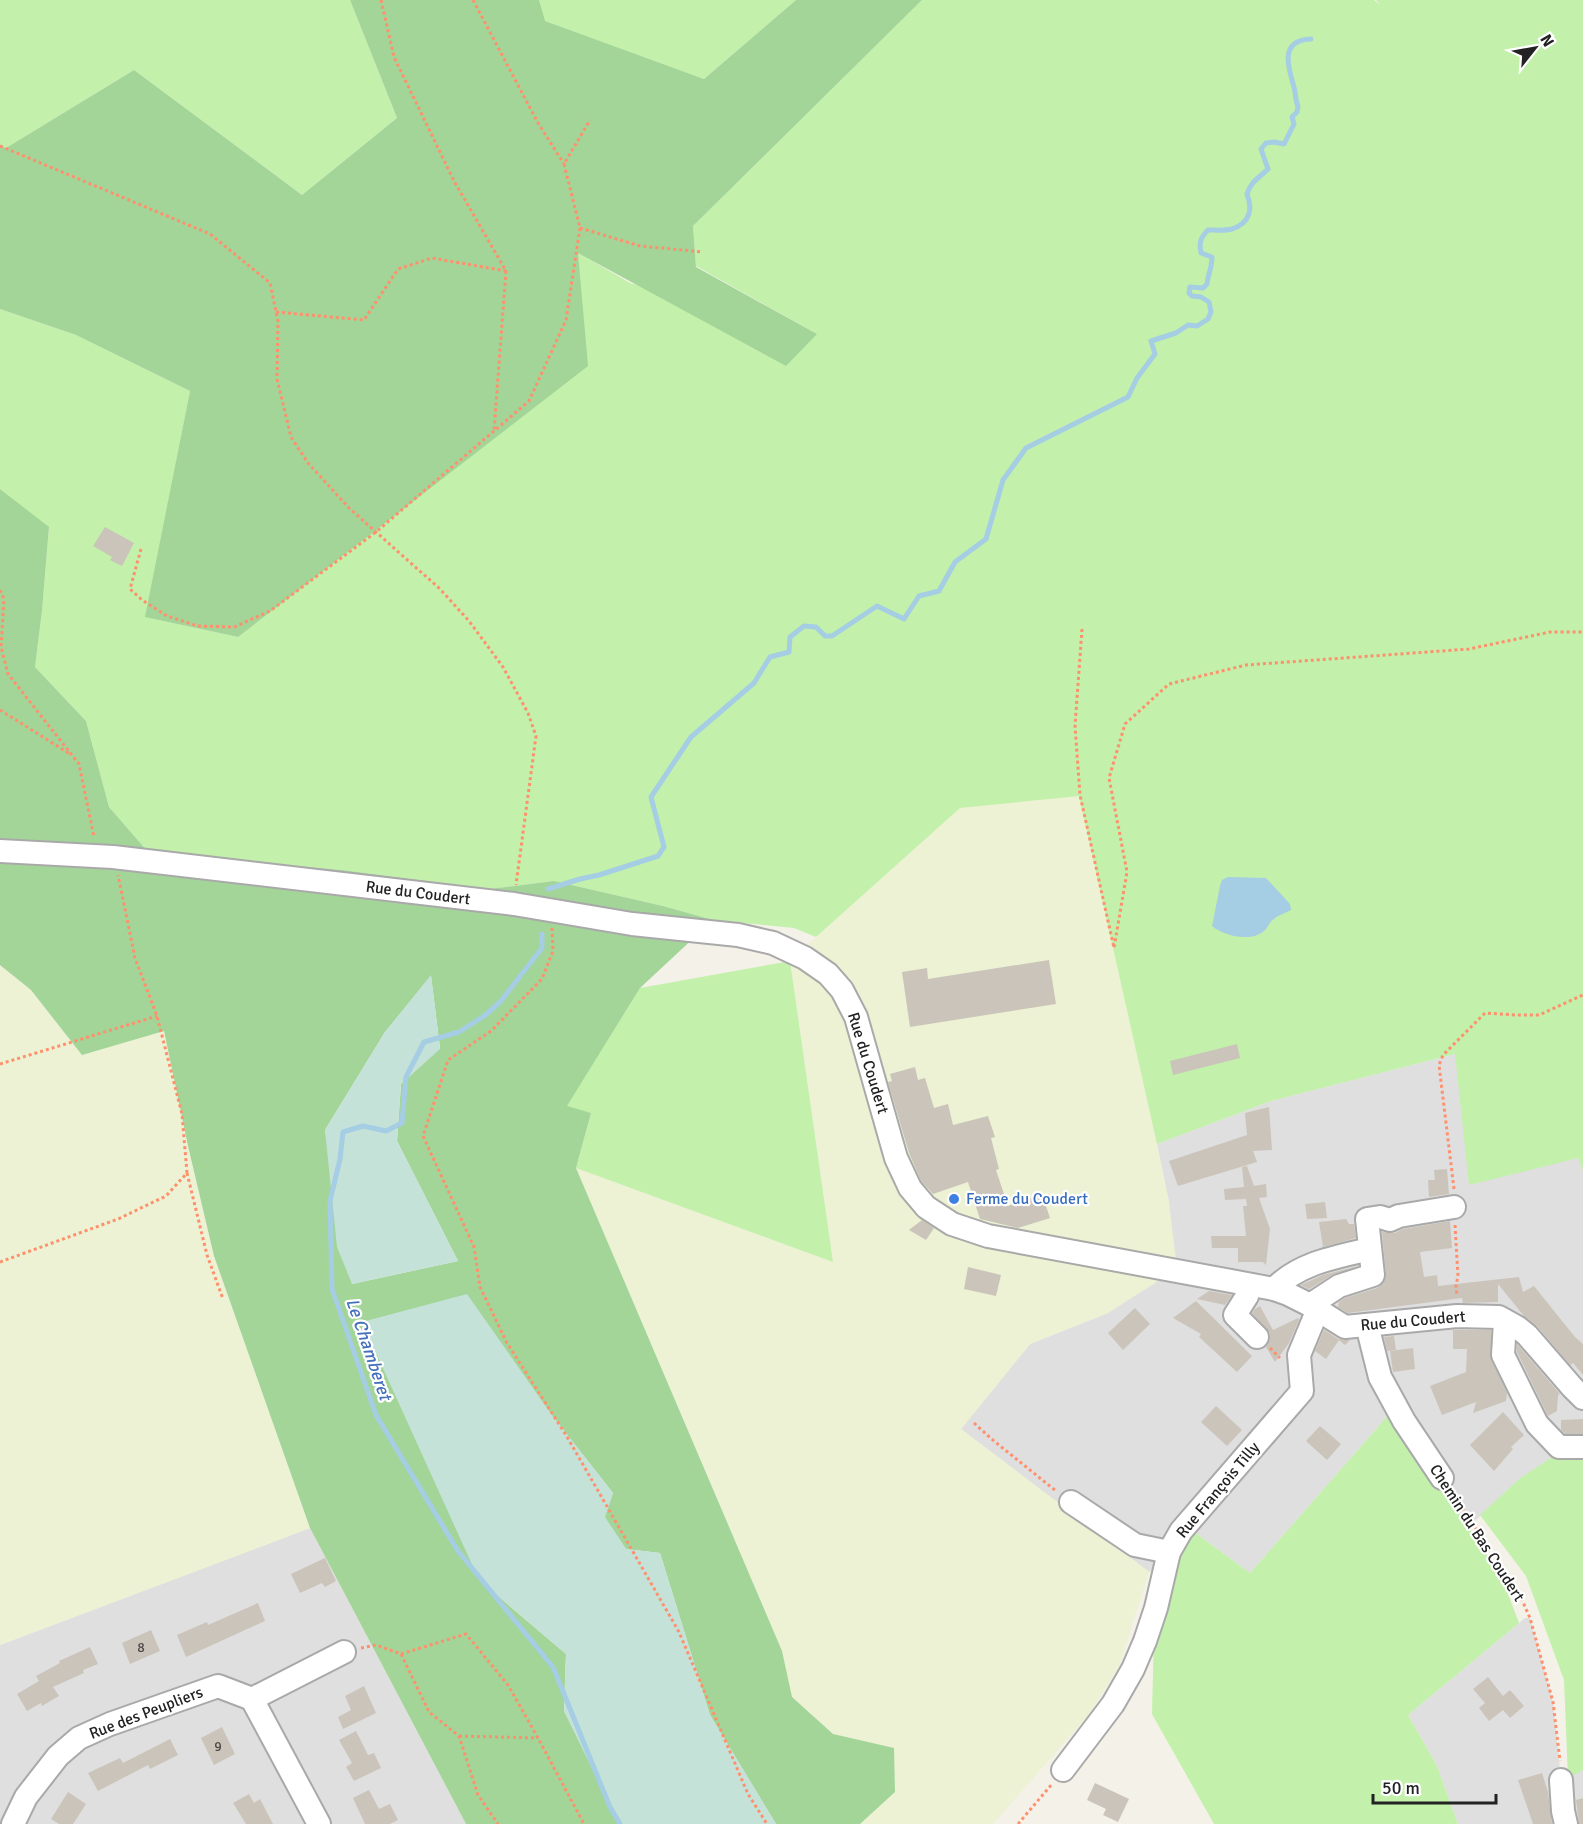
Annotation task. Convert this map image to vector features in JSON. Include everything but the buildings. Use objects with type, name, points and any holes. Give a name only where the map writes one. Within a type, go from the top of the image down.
[{"type":"street","name":"Rue du Coudert","points":[[0,851],[105,857],[514,904],[632,924],[738,935],[774,943],[805,958],[828,974],[842,990],[856,1017],[896,1158],[910,1188],[926,1207],[952,1224],[988,1236],[1274,1289],[1314,1307],[1345,1327],[1460,1316],[1499,1317],[1517,1326],[1527,1335],[1583,1398]]},
{"type":"street","points":[[1314,1307],[1339,1286],[1373,1275],[1367,1219],[1380,1217],[1390,1220],[1399,1216],[1454,1207]]},
{"type":"street","points":[[1274,1289],[1285,1277],[1324,1259],[1370,1249]]},
{"type":"street","points":[[1250,1285],[1247,1296],[1235,1315],[1257,1337]]},
{"type":"street","name":"Rue François Tilly","points":[[1063,1770],[1113,1704],[1133,1669],[1156,1608],[1169,1552],[1181,1531],[1302,1391],[1299,1354],[1314,1307]]},
{"type":"street","points":[[1505,1321],[1503,1355],[1537,1424],[1559,1447],[1583,1447]]},
{"type":"street","name":"Chemin du Bas Coudert","points":[[1367,1325],[1380,1377],[1404,1421],[1442,1478]]},
{"type":"street","points":[[1071,1502],[1135,1545],[1169,1552]]},
{"type":"street","points":[[319,1824],[252,1699],[344,1652]]},
{"type":"street","name":"Rue des Peupliers","points":[[13,1824],[26,1797],[58,1756],[80,1738],[110,1724],[218,1686],[252,1699]]},
{"type":"street","points":[[1562,1780],[1563,1811],[1566,1824]]},
{"type":"path","points":[[381,0],[394,57],[454,182],[506,271],[494,431]]},
{"type":"path","points":[[141,549],[130,589],[142,600],[167,616],[198,626],[234,627],[270,611],[376,532],[529,401],[566,320],[580,228],[564,164],[538,123],[473,0]]},
{"type":"path","points":[[564,164],[590,120]]},
{"type":"path","points":[[0,146],[210,234],[270,283],[278,321],[277,379],[291,436],[308,463],[349,508],[440,589],[469,621],[503,667],[528,712],[536,736],[514,904]]},
{"type":"path","points":[[580,228],[640,246],[703,252]]},
{"type":"path","points":[[276,312],[364,320],[398,269],[432,258],[506,271]]},
{"type":"path","points":[[0,590],[4,598],[1,647],[8,674],[79,764],[135,958],[157,1016],[182,1114],[187,1173],[207,1255],[223,1299]]},
{"type":"path","points":[[1082,629],[1075,726],[1080,795],[1113,948],[1127,872],[1109,778],[1125,724],[1169,684],[1246,665],[1469,649],[1550,632],[1583,632]]},
{"type":"path","points":[[0,710],[74,757]]},
{"type":"path","points":[[551,912],[553,951],[542,979],[491,1031],[448,1060],[423,1136],[474,1247],[480,1287],[507,1343],[566,1435],[679,1632],[748,1794],[767,1824]]},
{"type":"path","points":[[1460,1316],[1456,1286],[1458,1276],[1454,1190],[1439,1065],[1443,1055],[1485,1013],[1539,1015],[1583,995]]},
{"type":"path","points":[[0,1065],[157,1016]]},
{"type":"path","points":[[0,1262],[127,1215],[166,1196],[187,1173]]},
{"type":"path","points":[[974,1423],[1071,1502]]},
{"type":"path","name":"Chemin du Bas Coudert","points":[[1442,1478],[1518,1591],[1530,1618],[1553,1702],[1562,1780]]},
{"type":"path","points":[[376,1645],[401,1654],[465,1635],[508,1685],[584,1824]]},
{"type":"path","points":[[401,1654],[429,1712],[459,1736],[478,1795],[498,1824]]},
{"type":"path","points":[[459,1736],[538,1738]]},
{"type":"path","points":[[1018,1824],[1063,1770]]},
{"type":"shaded area","points":[[1228,877],[1266,878],[1290,904],[1291,910],[1271,921],[1265,930],[1253,936],[1238,937],[1217,930],[1212,926],[1220,886],[1222,880]]},
{"type":"shaded area","points":[[431,975],[440,1049],[401,1084],[397,1141],[458,1261],[352,1284],[337,1247],[325,1130],[385,1032]]},
{"type":"shaded area","points":[[1455,1054],[1579,1158],[1583,1170],[1583,1454],[1552,1457],[1507,1490],[1469,1527],[1391,1412],[1250,1573],[1193,1531],[1149,1572],[961,1429],[1030,1344],[1108,1313],[1169,1202],[1157,1144],[1271,1101]]},
{"type":"shaded area","points":[[467,1294],[554,1418],[613,1493],[605,1517],[626,1549],[660,1553],[710,1715],[776,1824],[619,1824],[564,1711],[566,1654],[479,1580],[362,1322]]},
{"type":"shaded area","points":[[310,1528],[466,1824],[0,1824],[0,1645]]},
{"type":"shaded area","points":[[1525,1618],[1530,1618],[1553,1702],[1561,1780],[1583,1770],[1583,1824],[1458,1824],[1437,1766],[1408,1715]]},
{"type":"green space","points":[[0,0],[350,0],[397,118],[302,195],[134,70],[6,148],[0,145]]},
{"type":"green space","points":[[350,0],[539,0],[545,21],[704,79],[796,0],[922,0],[693,226],[696,267],[817,334],[786,366],[578,253],[588,366],[238,637],[145,617],[190,391],[76,335],[0,309],[0,145],[6,148],[134,70],[302,195],[397,118]]},
{"type":"green space","points":[[539,0],[796,0],[704,79],[544,21]]},
{"type":"green space","points":[[922,0],[1374,0],[1380,5],[1376,0],[1583,0],[1583,1170],[1578,1158],[1469,1185],[1455,1054],[1271,1101],[1157,1144],[1079,796],[960,808],[816,937],[794,928],[713,920],[554,881],[489,889],[342,870],[149,853],[109,807],[86,721],[35,667],[49,528],[0,489],[0,309],[76,335],[190,391],[146,617],[238,637],[577,252],[630,283],[817,334],[696,266],[693,226]]},
{"type":"green space","points":[[0,489],[49,527],[35,667],[86,721],[109,807],[149,853],[342,870],[489,889],[554,881],[713,920],[640,988],[567,1106],[591,1113],[576,1168],[782,1651],[792,1697],[833,1734],[894,1748],[895,1792],[860,1824],[776,1824],[710,1715],[660,1553],[626,1549],[604,1517],[613,1493],[554,1418],[479,1580],[566,1654],[564,1711],[622,1824],[466,1824],[310,1528],[214,1256],[164,1031],[82,1055],[31,990],[0,965]],"holes":[[[431,976],[440,1048],[401,1084],[397,1141],[458,1261],[352,1284],[325,1130],[385,1032]]]},
{"type":"green space","points":[[1080,795],[1169,1202],[1177,1269],[1108,1313],[1030,1344],[961,1429],[1149,1572],[1119,1666],[1089,1714],[993,1824],[860,1824],[895,1792],[894,1749],[833,1734],[792,1697],[782,1651],[576,1168],[833,1262],[790,961],[960,807]]},
{"type":"green space","points":[[790,961],[833,1262],[576,1168],[591,1113],[566,1107],[640,988]]},
{"type":"green space","points":[[0,965],[31,990],[82,1054],[164,1031],[214,1256],[310,1528],[0,1645]]},
{"type":"green space","points":[[1391,1412],[1503,1581],[1519,1623],[1408,1715],[1437,1766],[1458,1824],[1214,1824],[1152,1714],[1154,1633],[1187,1536],[1193,1531],[1250,1573]]},
{"type":"green space","points":[[1583,1454],[1583,1770],[1568,1778],[1564,1680],[1526,1576],[1480,1515],[1519,1479],[1552,1457]]},
{"type":"waterway","name":"Le Chamberet","points":[[548,889],[658,856],[664,847],[651,797],[691,737],[754,683],[770,657],[789,652],[790,637],[804,626],[816,627],[825,636],[832,636],[877,606],[904,619],[919,596],[939,591],[955,562],[986,539],[1003,480],[1026,448],[1128,397],[1137,378],[1155,354],[1151,341],[1176,333],[1188,325],[1197,326],[1208,319],[1211,312],[1209,302],[1189,293],[1190,287],[1203,288],[1207,284],[1211,268],[1212,257],[1201,253],[1201,241],[1208,230],[1232,229],[1246,219],[1250,210],[1247,194],[1253,183],[1268,169],[1261,149],[1266,143],[1284,144],[1294,124],[1292,117],[1297,112],[1298,106],[1288,63],[1290,49],[1294,44],[1311,39]]},
{"type":"waterway","name":"Le Chamberet","points":[[542,934],[542,948],[500,1002],[484,1016],[459,1032],[424,1042],[406,1077],[402,1123],[386,1131],[363,1126],[343,1132],[340,1159],[330,1201],[332,1289],[376,1415],[458,1551],[553,1667],[610,1807],[620,1824]]},
{"type":"place","name":"Ferme du Coudert","points":[[954,1199]]}]
